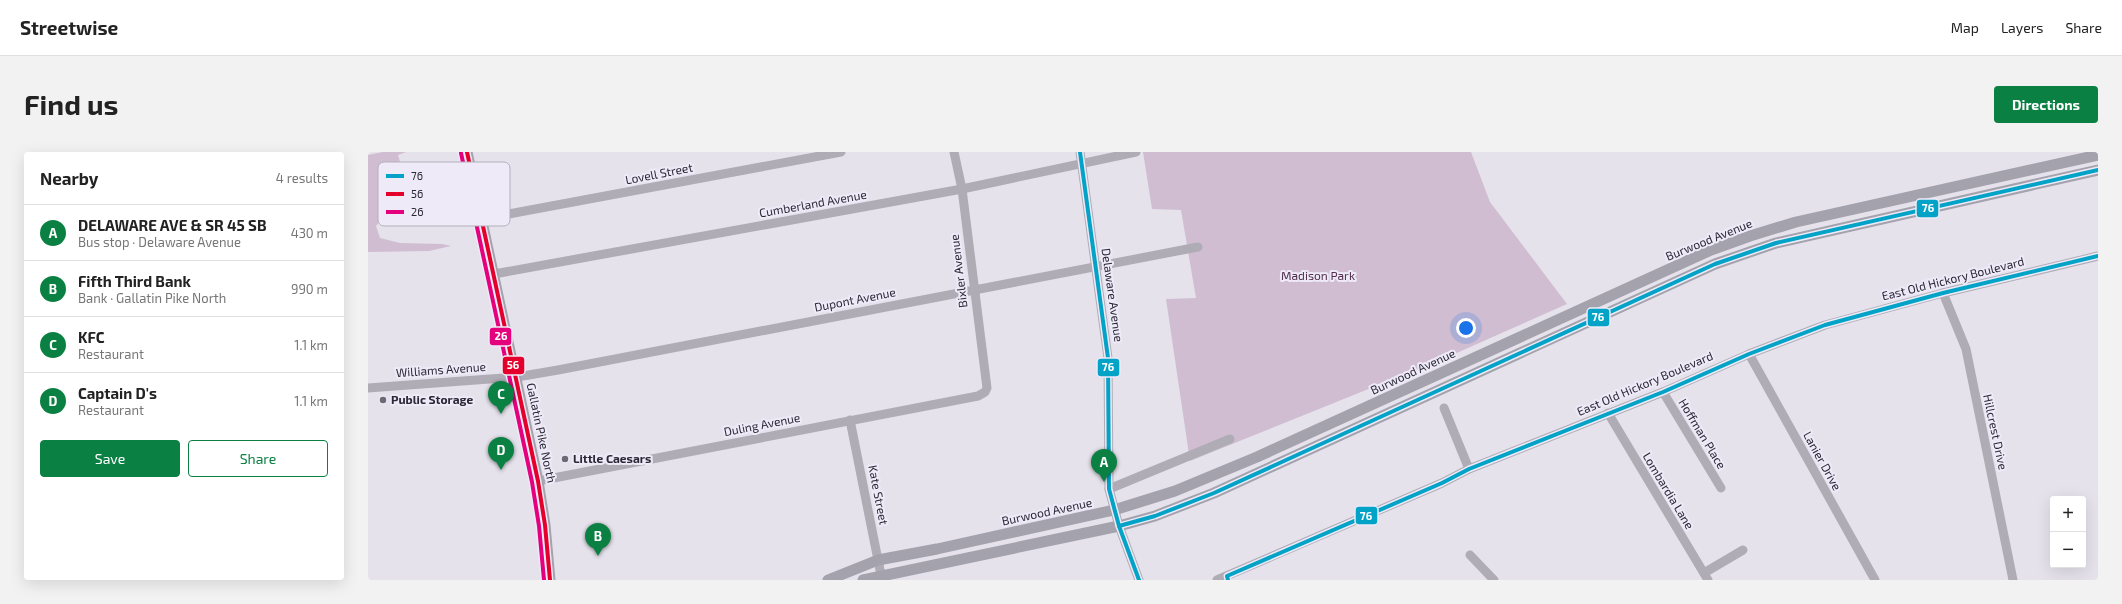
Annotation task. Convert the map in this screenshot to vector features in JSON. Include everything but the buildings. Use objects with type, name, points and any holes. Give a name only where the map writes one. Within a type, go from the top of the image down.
[{"type":"main road","name":"Gallatin Pike North","points":[[467,152],[469,162]]},
{"type":"main road","name":"Burwood Avenue","points":[[828,580],[878,560],[938,549],[1114,510],[1175,491],[1257,457],[1712,250],[1750,236],[1796,222],[2098,155]]},
{"type":"main road","name":"Burwood Avenue","points":[[863,580],[1119,526],[1155,516],[1214,493],[1715,264],[1782,241],[2098,170]]},
{"type":"main road","name":"Gallatin Pike North","points":[[484,226],[538,481],[550,580]]},
{"type":"street","name":"Lovell Street","points":[[510,214],[841,152]]},
{"type":"street","name":"Bixler Avenue","points":[[954,152],[962,189],[973,289],[987,388]]},
{"type":"street","name":"Delaware Avenue","points":[[1080,152],[1108,358],[1109,488],[1119,526],[1139,580]]},
{"type":"street","name":"Cumberland Avenue","points":[[494,274],[962,189],[1136,152]]},
{"type":"street","name":"Dupont Avenue","points":[[517,377],[973,289],[1096,267],[1198,246]]},
{"type":"street","name":"East Old Hickory Boulevard","points":[[1217,580],[1227,578],[1442,483],[1469,469],[1663,392],[1749,354],[1825,325],[1943,293],[2098,256]]},
{"type":"street","name":"Hillcrest Drive","points":[[1943,293],[1966,349],[2013,580]]},
{"type":"street","name":"Lanier Drive","points":[[1749,354],[1874,580]]},
{"type":"street","name":"Williams Avenue","points":[[368,388],[517,377]]},
{"type":"street","name":"Duling Avenue","points":[[538,481],[978,396],[986,392],[987,388]]},
{"type":"street","name":"Hoffman Place","points":[[1663,392],[1721,488]]},
{"type":"street","points":[[1444,408],[1469,469]]},
{"type":"street","name":"Lombardia Lane","points":[[1608,414],[1706,576]]},
{"type":"street","name":"Kate Street","points":[[850,420],[881,575]]},
{"type":"street","points":[[1109,488],[1230,439]]},
{"type":"street","points":[[1706,576],[1743,550]]},
{"type":"street","points":[[1470,555],[1494,580]]},
{"type":"green space","points":[[383,152],[406,152],[398,155],[400,162],[378,162],[378,224],[376,226],[380,238],[400,243],[442,244],[451,246],[429,251],[368,252],[368,155]]},
{"type":"green space","name":"Madison Park","points":[[1143,152],[1471,152],[1490,202],[1567,304],[1443,359],[1190,461],[1166,299],[1196,298],[1181,210],[1152,209]]},
{"type":"transit line","name":"56","points":[[467,152],[469,162]]},
{"type":"transit line","name":"76","points":[[1080,152],[1108,358],[1109,489],[1119,526],[1139,580]]},
{"type":"transit line","name":"26","points":[[461,153],[463,162]]},
{"type":"transit line","name":"76","points":[[1119,526],[1155,516],[1214,493],[1715,264],[1776,243],[2098,170]]},
{"type":"transit line","name":"26","points":[[477,226],[532,482],[539,526],[544,580]]},
{"type":"transit line","name":"56","points":[[483,226],[538,481],[545,525],[550,580]]},
{"type":"transit line","name":"76","points":[[1228,580],[1227,576],[1442,483],[1469,469],[1663,392],[1749,354],[1825,325],[1943,293],[2098,256]]},
{"type":"place","name":"Public Storage","points":[[383,400]]},
{"type":"place","name":"KFC","points":[[501,414]]},
{"type":"place","name":"Little Caesars","points":[[565,459]]},
{"type":"place","name":"Captain D's","points":[[501,470]]},
{"type":"place","name":"DELAWARE AVE & SR 45 SB","points":[[1104,482]]},
{"type":"place","name":"Fifth Third Bank","points":[[598,556]]}]
